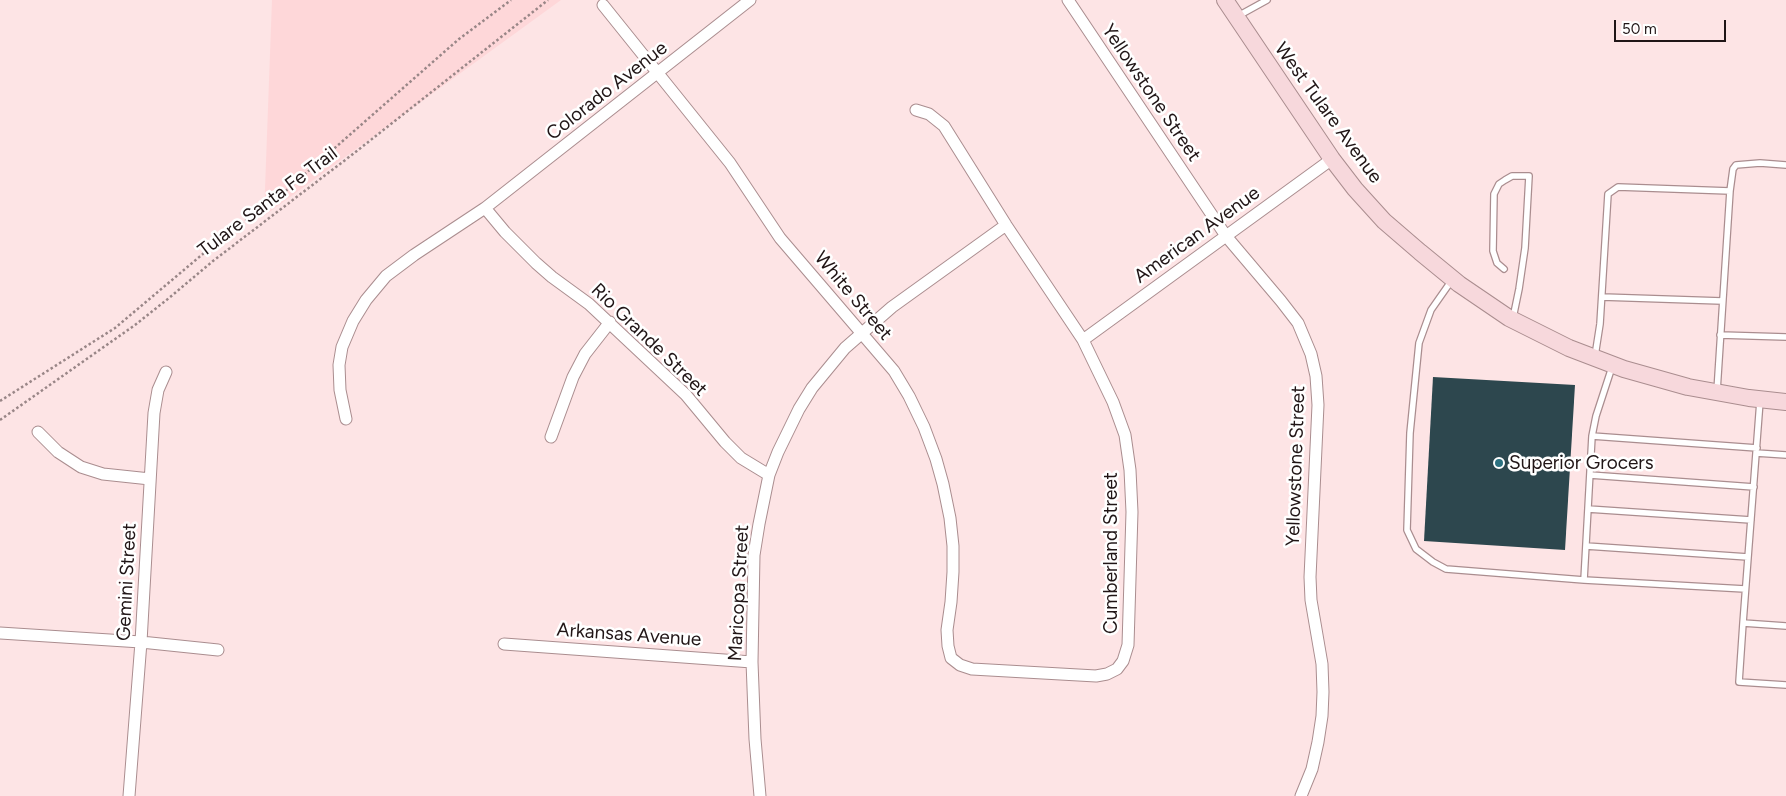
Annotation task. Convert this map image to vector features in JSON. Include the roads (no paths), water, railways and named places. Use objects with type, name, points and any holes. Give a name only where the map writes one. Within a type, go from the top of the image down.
[{"type":"main road","name":"West Tulare Avenue","points":[[1225,0],[1332,159],[1355,189],[1384,220],[1453,279],[1513,320],[1569,348],[1594,358],[1688,387],[1717,393],[1786,402]]},
{"type":"street","name":"Colorado Avenue","points":[[346,420],[340,390],[339,365],[342,347],[352,321],[386,276],[484,208],[750,0]]},
{"type":"street","name":"Yellowstone Street","points":[[1068,0],[1226,236],[1298,323],[1311,354],[1316,376],[1318,405],[1310,578],[1311,600],[1322,664],[1323,692],[1318,742],[1312,769],[1300,796]]},
{"type":"street","name":"White Street","points":[[603,5],[730,162],[780,238],[894,371],[909,396],[924,426],[943,484],[950,518],[953,546],[951,602],[947,630],[951,658],[960,666],[972,669],[1096,676],[1116,669]]},
{"type":"street","name":"Cumberland Street","points":[[916,110],[929,114],[944,126],[1006,226],[1083,340],[1113,402],[1125,435],[1130,470],[1132,512],[1128,645],[1123,661],[1116,669]]},
{"type":"street","name":"American Avenue","points":[[1083,340],[1332,159]]},
{"type":"street","name":"Rio Grande Street","points":[[484,208],[536,263],[610,322],[686,396],[724,442],[741,458],[769,475]]},
{"type":"street","name":"Maricopa Street","points":[[760,796],[755,738],[752,662],[754,555],[769,475],[787,431],[812,388],[845,348],[861,333],[900,302],[1006,226]]},
{"type":"street","points":[[551,437],[573,377],[585,354],[610,322]]},
{"type":"street","name":"Gemini Street","points":[[129,796],[141,642],[154,413],[158,390],[166,372]]},
{"type":"street","points":[[38,432],[58,452],[81,467],[103,474],[150,479]]},
{"type":"street","points":[[0,633],[141,642],[218,650]]},
{"type":"street","name":"Arkansas Avenue","points":[[504,644],[752,662]]},
{"type":"lane","points":[[1236,17],[1267,0]]},
{"type":"lane","points":[[1717,393],[1722,301],[1733,170],[1736,164],[1786,165]]},
{"type":"lane","points":[[1504,269],[1497,262],[1493,251],[1494,194],[1499,184],[1512,176],[1529,176],[1525,248],[1513,320]]},
{"type":"lane","points":[[1594,358],[1600,324],[1608,194],[1618,187],[1730,191]]},
{"type":"lane","points":[[1453,279],[1432,310],[1419,343],[1410,433],[1407,530],[1416,549],[1446,569],[1584,580],[1745,589]]},
{"type":"lane","points":[[1602,297],[1722,301]]},
{"type":"lane","points":[[1720,335],[1786,337]]},
{"type":"lane","points":[[1584,580],[1592,436],[1596,416],[1613,365]]},
{"type":"lane","points":[[1760,399],[1739,682],[1786,685]]},
{"type":"lane","points":[[1592,436],[1757,450],[1786,455]]},
{"type":"lane","points":[[1590,475],[1754,487]]},
{"type":"lane","points":[[1588,509],[1751,520]]},
{"type":"lane","points":[[1586,546],[1748,557]]},
{"type":"lane","points":[[1743,623],[1786,626]]},
{"type":"place","name":"Superior Grocers","points":[[1499,463]]}]
